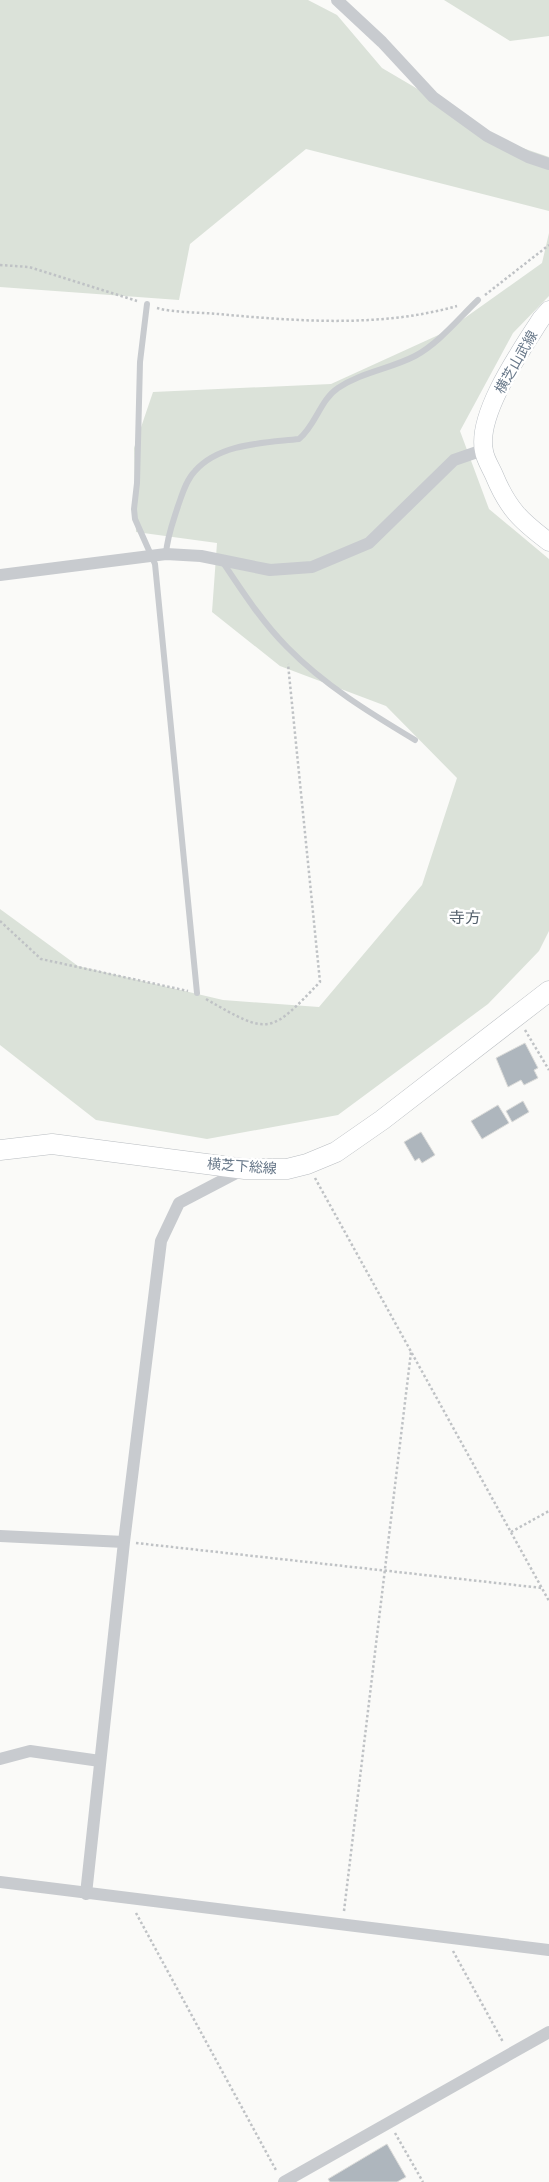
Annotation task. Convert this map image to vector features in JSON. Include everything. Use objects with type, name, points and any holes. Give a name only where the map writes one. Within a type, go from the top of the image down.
[{"type":"main road","name":"横芝山武線","points":[[483,450],[486,427],[495,397],[526,342],[549,310]]},
{"type":"main road","points":[[483,450],[499,488],[514,514],[549,542]]},
{"type":"main road","name":"横芝下総線","points":[[0,1150],[52,1144],[245,1168],[287,1169],[307,1164],[336,1152],[382,1120],[549,991]]},
{"type":"street","points":[[337,0],[382,42],[433,98],[487,136],[549,164]]},
{"type":"street","points":[[0,575],[166,554],[201,556],[270,570],[312,567],[369,543],[454,460],[483,450]]},
{"type":"street","points":[[86,1894],[124,1542],[161,1241],[178,1203],[245,1168]]},
{"type":"street","points":[[0,1536],[124,1542]]},
{"type":"street","points":[[0,1759],[30,1751],[100,1760]]},
{"type":"street","points":[[0,1882],[128,1900],[549,1950]]},
{"type":"street","points":[[281,2178],[390,2123],[549,2032]]},
{"type":"lane","points":[[166,554],[167,541],[184,490],[194,472],[209,459],[243,446],[299,438],[306,433],[318,411],[337,389],[368,372],[386,368],[416,355],[478,300]]},
{"type":"lane","points":[[147,304],[140,362],[138,483],[134,509],[135,519],[155,564],[197,993]]},
{"type":"lane","points":[[222,560],[250,601],[287,647],[316,673],[356,703],[415,740]]},
{"type":"path","points":[[0,265],[29,267],[162,309],[332,321],[419,316],[478,300],[549,245]]},
{"type":"path","points":[[0,921],[41,960],[197,993],[246,1021],[262,1025],[276,1023],[287,1016],[320,982],[287,647]]},
{"type":"path","points":[[514,1018],[525,1030],[549,1070]]},
{"type":"path","points":[[307,1164],[549,1601]]},
{"type":"path","points":[[342,1925],[411,1352]]},
{"type":"path","points":[[511,1532],[549,1511]]},
{"type":"path","points":[[124,1542],[542,1588]]},
{"type":"path","points":[[128,1900],[281,2178]]},
{"type":"path","points":[[445,1938],[510,2055]]},
{"type":"path","points":[[390,2123],[423,2182]]},
{"type":"shaded area","points":[[0,0],[308,0],[337,15],[382,68],[433,98],[487,136],[549,157],[549,211],[306,149],[190,244],[179,300],[0,287]]},
{"type":"shaded area","points":[[444,0],[549,0],[549,36],[510,41]]},
{"type":"shaded area","points":[[549,233],[549,296],[513,333],[460,431],[489,509],[549,559],[549,931],[539,951],[488,1004],[338,1115],[207,1139],[96,1120],[0,1045],[0,909],[78,966],[223,1000],[319,1007],[422,885],[457,778],[386,706],[280,666],[212,612],[217,543],[136,532],[134,448],[153,392],[331,384],[445,332],[542,263]]},
{"type":"building","points":[[525,1043],[538,1068],[534,1070],[538,1078],[524,1085],[521,1080],[508,1087],[496,1058]]},
{"type":"building","points":[[523,1101],[529,1112],[512,1122],[506,1111]]},
{"type":"building","points":[[498,1105],[509,1123],[482,1139],[471,1121]]},
{"type":"building","points":[[421,1132],[435,1155],[422,1163],[419,1158],[415,1161],[404,1142]]},
{"type":"building","points":[[387,2144],[406,2177],[397,2182],[330,2182],[328,2179]]},
{"type":"district","name":"寺方","points":[[465,917]]}]
